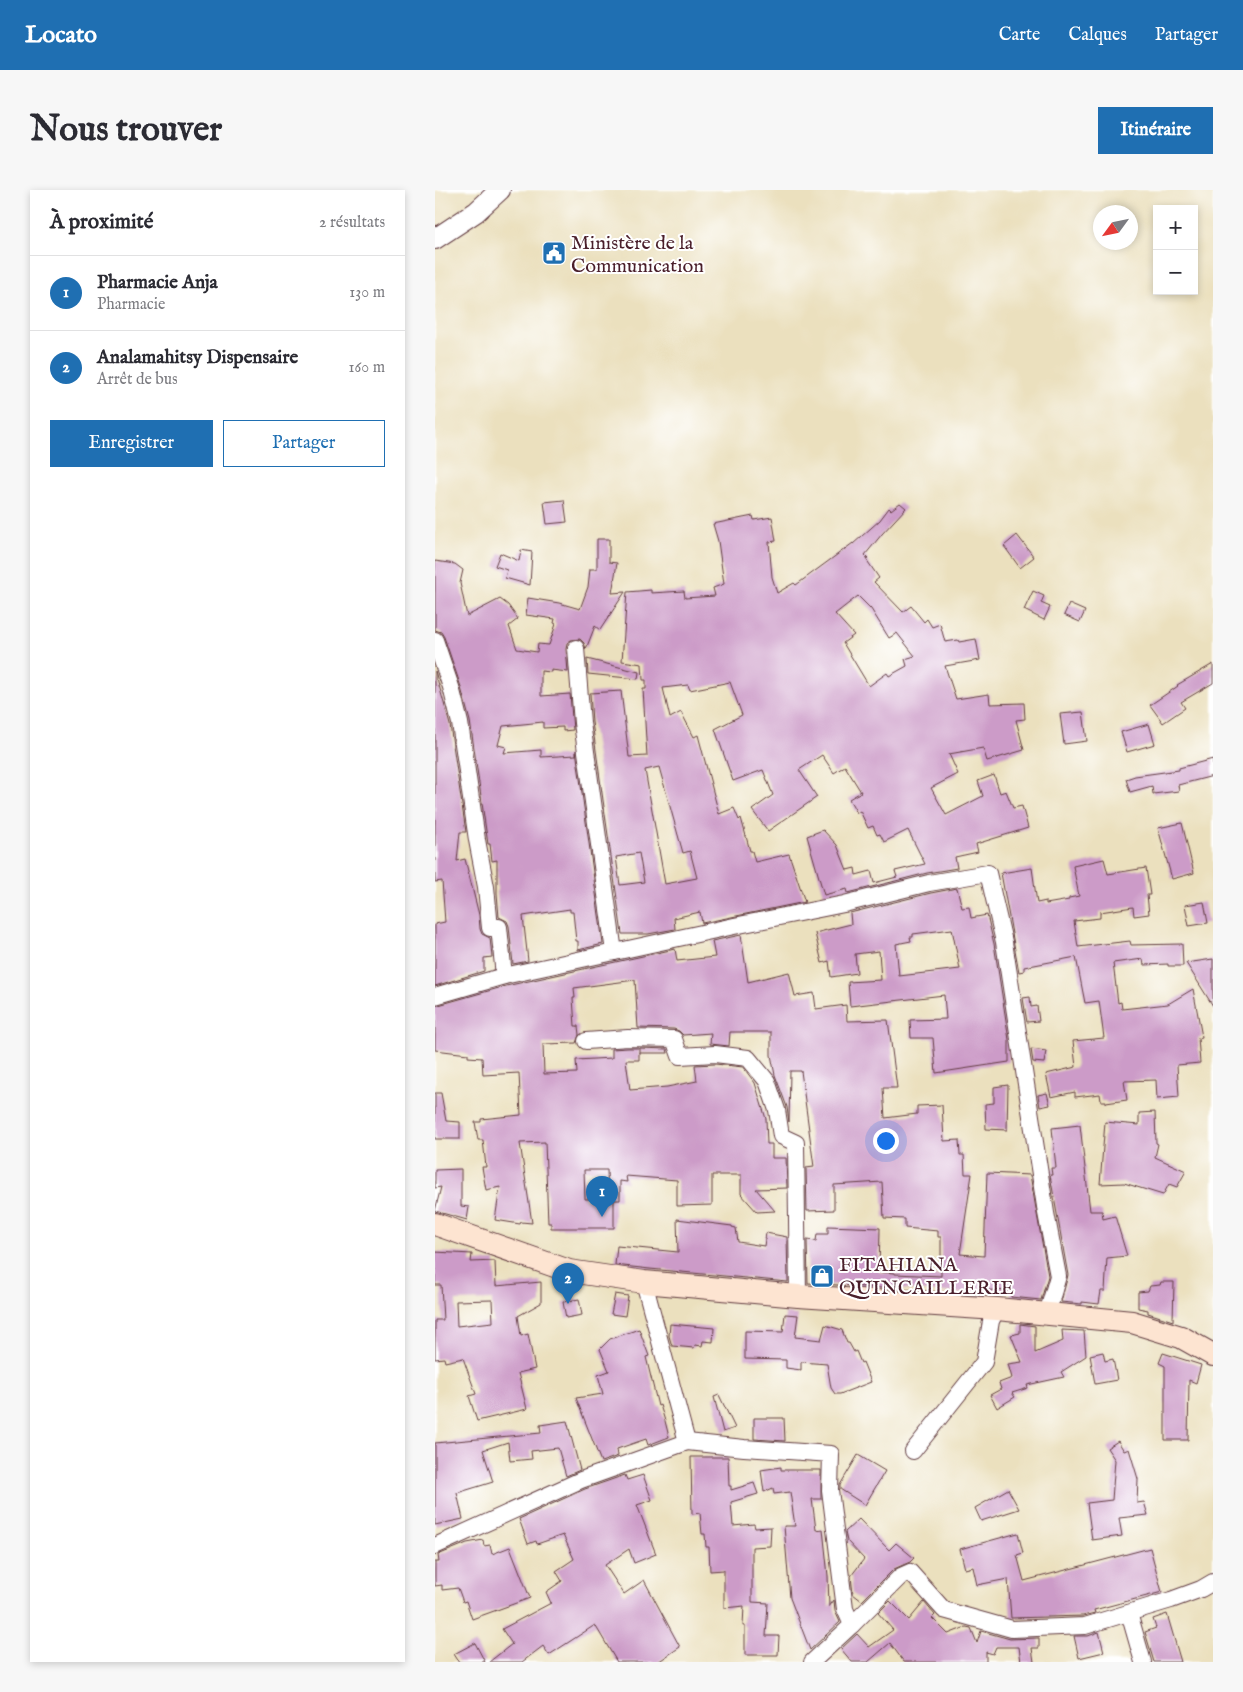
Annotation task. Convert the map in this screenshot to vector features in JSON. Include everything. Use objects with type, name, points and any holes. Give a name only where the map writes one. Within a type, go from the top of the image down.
[{"type":"main road","points":[[435,1224],[569,1271],[644,1282],[798,1296],[997,1308],[1132,1322],[1181,1337],[1213,1355]]},
{"type":"street","points":[[435,239],[475,212],[499,190]]},
{"type":"street","points":[[435,640],[460,723],[473,813],[487,887],[490,928],[499,927],[505,976]]},
{"type":"street","points":[[576,648],[582,723],[614,952]]},
{"type":"street","points":[[435,996],[505,976],[843,904],[929,883],[988,873],[1004,942],[1046,1213],[1058,1276],[1047,1314]]},
{"type":"street","points":[[586,1041],[628,1038],[674,1039],[681,1056],[715,1054],[748,1058],[767,1081],[777,1110],[781,1136],[796,1144],[798,1296]]},
{"type":"street","points":[[644,1282],[687,1442]]},
{"type":"street","points":[[913,1451],[984,1362],[991,1321],[997,1308]]},
{"type":"street","points":[[435,1546],[581,1480],[687,1442],[831,1454],[830,1490],[845,1609],[852,1625]]},
{"type":"street","points":[[813,1662],[901,1576],[910,1572],[944,1610],[1012,1630],[1085,1626],[1179,1598],[1213,1582]]},
{"type":"street","points":[[1129,1613],[1143,1662]]},
{"type":"building","points":[[564,500],[567,522],[547,524],[544,502]]},
{"type":"building","points":[[900,503],[906,508],[865,555],[879,578],[874,582],[903,612],[911,606],[924,622],[927,619],[932,627],[940,624],[945,642],[976,639],[980,660],[945,666],[956,699],[989,694],[990,704],[1024,703],[1025,719],[1016,720],[1024,750],[987,761],[983,748],[949,754],[958,774],[931,788],[946,815],[983,796],[978,781],[994,775],[1000,793],[1006,791],[1013,808],[1022,806],[1028,828],[976,844],[978,852],[955,857],[957,868],[927,873],[848,893],[847,889],[824,895],[807,836],[823,830],[837,845],[847,870],[855,868],[856,875],[871,871],[874,883],[897,877],[895,871],[925,864],[908,830],[884,842],[880,834],[877,835],[873,826],[868,828],[860,811],[857,813],[849,799],[861,792],[845,766],[834,773],[822,755],[799,770],[817,797],[768,831],[752,810],[773,795],[763,770],[733,781],[715,729],[742,715],[730,682],[690,690],[688,685],[663,688],[670,718],[681,712],[694,737],[698,735],[719,814],[734,808],[739,820],[741,818],[755,862],[789,854],[805,902],[702,923],[700,912],[674,918],[675,929],[648,934],[622,934],[592,722],[590,693],[621,691],[629,757],[647,756],[643,689],[646,689],[646,680],[643,680],[642,664],[622,661],[627,592],[651,590],[651,593],[684,591],[685,598],[715,596],[713,588],[724,584],[718,541],[713,524],[753,516],[754,520],[772,517],[776,541],[769,542],[772,577],[777,593],[794,583],[796,585],[853,544],[880,520],[889,508],[891,510]],"holes":[[[858,596],[871,609],[889,638],[897,633],[915,656],[905,659],[907,666],[889,676],[887,673],[869,686],[843,643],[854,635],[835,614]],[[659,767],[683,853],[690,851],[697,878],[665,884],[645,770]],[[639,853],[644,882],[620,885],[616,857]]]},
{"type":"building","points":[[1017,535],[1034,557],[1020,568],[1004,546]]},
{"type":"building","points":[[597,539],[609,539],[609,562],[617,563],[612,593],[625,592],[600,630],[595,626],[586,649],[580,639],[571,640],[567,643],[568,672],[541,671],[541,696],[570,694],[573,730],[563,731],[563,727],[543,728],[543,722],[503,726],[498,745],[506,747],[504,753],[541,750],[541,757],[576,755],[576,750],[603,944],[578,950],[573,912],[570,912],[570,909],[523,916],[528,961],[513,964],[509,926],[507,921],[499,917],[497,860],[492,861],[490,844],[488,844],[470,721],[444,637],[441,632],[435,630],[435,561],[455,564],[463,570],[460,583],[467,616],[500,599],[508,605],[518,619],[509,626],[517,649],[537,652],[538,644],[549,645],[556,624],[554,623],[555,619],[526,615],[528,598],[559,603],[580,609],[588,587],[590,569],[597,569]]},
{"type":"building","points":[[521,550],[532,552],[530,585],[505,578],[507,570],[495,566],[500,553],[519,561]]},
{"type":"building","points":[[1033,591],[1044,596],[1041,603],[1050,607],[1044,620],[1024,610]]},
{"type":"building","points":[[1069,604],[1085,611],[1080,622],[1064,615]]},
{"type":"building","points":[[587,659],[639,672],[638,679],[588,674]]},
{"type":"building","points":[[1213,664],[1213,683],[1181,702],[1185,708],[1163,723],[1150,705],[1177,685]]},
{"type":"building","points":[[435,671],[450,725],[466,832],[460,832],[457,861],[465,859],[479,915],[480,929],[482,934],[490,938],[492,957],[484,958],[484,971],[435,986],[435,924],[445,922],[442,881],[435,882]]},
{"type":"building","points":[[1083,712],[1087,741],[1064,744],[1060,714]]},
{"type":"building","points":[[1149,724],[1155,744],[1127,752],[1121,732]]},
{"type":"building","points":[[1213,759],[1213,776],[1178,785],[1179,791],[1153,794],[1152,786],[1130,792],[1126,779],[1179,770],[1179,768]]},
{"type":"building","points":[[1182,823],[1194,873],[1172,879],[1158,828]]},
{"type":"building","points":[[1104,859],[1108,874],[1146,868],[1150,895],[1147,895],[1149,914],[1134,916],[1133,907],[1100,912],[1100,918],[1074,921],[1078,947],[1130,941],[1131,945],[1182,944],[1183,966],[1168,966],[1168,964],[1144,965],[1143,959],[1113,963],[1118,1003],[1121,1002],[1122,1009],[1168,1004],[1193,989],[1202,1037],[1198,1038],[1200,1063],[1177,1065],[1179,1097],[1157,1099],[1156,1080],[1124,1081],[1127,1100],[1106,1103],[1106,1101],[1101,1101],[1100,1094],[1075,1097],[1075,1092],[1051,1097],[1046,1074],[1076,1067],[1073,1041],[1104,1038],[1099,1001],[1085,1003],[1076,957],[1024,967],[1024,971],[1019,972],[1001,873],[1032,868],[1037,903],[1046,901],[1046,904],[1069,900],[1069,898],[1079,896],[1073,866]]},
{"type":"building","points":[[957,888],[962,908],[969,907],[971,918],[987,915],[994,944],[1009,1040],[1009,1062],[936,1073],[933,1038],[911,1038],[910,1020],[946,1019],[944,995],[850,1006],[848,982],[881,980],[879,951],[855,954],[857,973],[831,977],[829,961],[822,963],[815,933],[851,924],[850,913]],"holes":[[[952,929],[960,969],[899,976],[896,944],[911,941],[910,937],[913,937],[913,934]]]},
{"type":"building","points":[[1204,902],[1208,923],[1189,926],[1185,905]]},
{"type":"building","points":[[741,935],[748,982],[789,972],[795,996],[814,993],[816,1009],[846,1005],[847,1021],[888,1020],[897,1088],[883,1088],[885,1118],[917,1114],[917,1106],[942,1105],[944,1141],[959,1140],[960,1155],[964,1155],[965,1174],[972,1174],[960,1254],[984,1256],[987,1173],[1030,1175],[1048,1276],[1041,1300],[1011,1297],[1011,1291],[986,1290],[986,1295],[808,1283],[807,1240],[816,1241],[817,1234],[828,1234],[828,1226],[880,1228],[879,1272],[895,1274],[941,1276],[941,1237],[938,1237],[938,1231],[905,1228],[905,1219],[884,1218],[882,1182],[834,1185],[834,1210],[807,1211],[806,1168],[814,1167],[801,1071],[790,1071],[789,1122],[787,1107],[775,1075],[771,1055],[771,1032],[730,1032],[729,1046],[710,1044],[711,1033],[683,1035],[674,1029],[638,1028],[635,980],[574,988],[575,1026],[578,1026],[579,1035],[576,1043],[543,1044],[544,1074],[577,1073],[576,1060],[612,1058],[612,1049],[628,1048],[639,1048],[639,1060],[626,1060],[630,1090],[667,1087],[697,1081],[695,1065],[715,1064],[743,1067],[755,1083],[766,1119],[767,1144],[772,1144],[772,1158],[786,1158],[787,1188],[756,1189],[775,1211],[757,1212],[741,1194],[741,1175],[712,1175],[712,1205],[677,1206],[677,1180],[626,1176],[627,1182],[620,1181],[620,1200],[614,1200],[614,1228],[551,1228],[551,1223],[548,1223],[545,1142],[520,1143],[532,1223],[521,1222],[520,1224],[495,1220],[500,1187],[486,1190],[482,1167],[486,1167],[483,1140],[478,1140],[475,1122],[481,1122],[481,1119],[521,1115],[519,1073],[483,1075],[482,1058],[468,1057],[468,1054],[435,1050],[435,1006],[506,986],[675,949],[677,961],[715,957],[712,941]],"holes":[[[584,1170],[607,1170],[608,1199],[585,1199]]]},
{"type":"building","points":[[1213,959],[1213,1006],[1186,963]]},
{"type":"building","points":[[1030,997],[1031,1007],[1037,1006],[1039,1021],[1027,1022],[1023,998]]},
{"type":"building","points":[[640,1048],[667,1049],[668,1053],[640,1053]]},
{"type":"building","points":[[1031,1049],[1046,1051],[1044,1063],[1033,1062]]},
{"type":"building","points":[[1008,1085],[1007,1130],[986,1129],[985,1104],[994,1103],[994,1087]]},
{"type":"building","points":[[435,1093],[441,1093],[446,1121],[460,1122],[460,1139],[435,1139]]},
{"type":"building","points":[[1047,1093],[1050,1105],[1040,1107],[1038,1095]]},
{"type":"building","points":[[1155,1112],[1156,1143],[1158,1144],[1155,1157],[1186,1171],[1177,1187],[1169,1184],[1163,1195],[1124,1183],[1100,1184],[1105,1122],[1139,1125],[1139,1113]]},
{"type":"building","points":[[1080,1125],[1090,1211],[1102,1211],[1103,1219],[1115,1216],[1127,1256],[1107,1258],[1105,1291],[1101,1291],[1099,1304],[1061,1302],[1068,1275],[1050,1175],[1052,1175],[1051,1168],[1056,1168],[1052,1128]]},
{"type":"building","points":[[461,1169],[461,1206],[469,1207],[467,1220],[435,1211],[441,1187],[435,1188],[435,1170]]},
{"type":"building","points":[[677,1219],[732,1226],[736,1228],[738,1242],[764,1246],[766,1233],[787,1237],[788,1282],[615,1265],[617,1246],[678,1252]]},
{"type":"building","points":[[435,1252],[472,1254],[471,1262],[495,1261],[496,1286],[541,1282],[541,1303],[518,1316],[521,1336],[528,1334],[535,1369],[518,1373],[527,1409],[477,1421],[469,1396],[476,1394],[463,1358],[445,1362],[444,1358],[435,1359],[435,1320],[443,1320],[441,1285],[435,1285]],"holes":[[[492,1300],[493,1322],[457,1326],[456,1301]]]},
{"type":"building","points":[[1161,1282],[1174,1282],[1173,1321],[1148,1313],[1148,1310],[1138,1308],[1138,1292],[1148,1291],[1150,1286],[1160,1285]]},
{"type":"building","points":[[615,1294],[628,1296],[625,1316],[611,1314]]},
{"type":"building","points":[[579,1299],[582,1315],[566,1318],[563,1302]]},
{"type":"building","points":[[785,1314],[798,1315],[795,1337],[821,1340],[825,1325],[842,1330],[847,1343],[849,1343],[854,1352],[856,1351],[861,1363],[863,1362],[871,1382],[840,1394],[835,1394],[831,1388],[827,1364],[801,1362],[801,1370],[786,1368],[786,1360],[745,1359],[745,1331],[783,1332]]},
{"type":"building","points":[[670,1324],[714,1328],[713,1342],[703,1341],[702,1346],[695,1345],[694,1348],[672,1346],[669,1336]]},
{"type":"building","points":[[1020,1324],[1035,1326],[1035,1353],[1063,1341],[1062,1330],[1084,1331],[1086,1356],[1061,1372],[1064,1377],[1027,1385],[1028,1388],[1012,1393],[1015,1397],[997,1408],[990,1395],[1001,1389],[999,1383],[1012,1378],[1008,1364],[1022,1362],[1011,1335],[1020,1333]]},
{"type":"building","points":[[639,1329],[649,1356],[646,1357],[658,1406],[660,1405],[669,1437],[648,1445],[646,1439],[617,1449],[618,1456],[601,1462],[576,1398],[603,1394],[598,1375],[609,1371],[600,1349],[610,1339]]},
{"type":"building","points":[[1103,1352],[1105,1361],[1113,1359],[1117,1380],[1095,1384],[1090,1355]]},
{"type":"building","points":[[1163,1353],[1201,1365],[1196,1383],[1189,1380],[1188,1440],[1165,1440],[1165,1366],[1159,1363]]},
{"type":"building","points":[[719,1395],[735,1428],[723,1432],[714,1397]]},
{"type":"building","points":[[754,1418],[784,1418],[785,1441],[754,1439]]},
{"type":"building","points":[[567,1421],[580,1470],[566,1476],[558,1448],[531,1451],[532,1459],[510,1461],[508,1442],[483,1450],[493,1482],[457,1493],[463,1519],[435,1525],[435,1443],[541,1433],[540,1425]]},
{"type":"building","points":[[1118,1441],[1124,1451],[1129,1449],[1138,1479],[1137,1503],[1144,1502],[1148,1515],[1119,1518],[1122,1536],[1092,1540],[1087,1503],[1112,1500],[1115,1460],[1107,1448]]},
{"type":"building","points":[[858,1455],[885,1471],[865,1505],[840,1489],[840,1485]]},
{"type":"building","points":[[691,1457],[728,1457],[729,1486],[731,1486],[731,1490],[754,1483],[758,1494],[731,1502],[733,1526],[754,1524],[755,1528],[771,1527],[770,1546],[752,1547],[752,1602],[768,1603],[766,1636],[779,1636],[778,1655],[745,1655],[744,1606],[724,1608],[724,1570],[710,1571],[709,1547],[706,1547],[705,1534],[702,1534],[700,1513],[692,1514]]},
{"type":"building","points":[[781,1467],[781,1470],[821,1470],[821,1499],[812,1499],[816,1530],[823,1529],[829,1607],[834,1600],[835,1611],[840,1622],[810,1650],[790,1598],[784,1526],[795,1526],[790,1492],[774,1494],[773,1488],[764,1492],[761,1470]]},
{"type":"building","points":[[625,1475],[627,1480],[643,1475],[652,1500],[637,1505],[656,1554],[634,1563],[629,1549],[605,1565],[624,1594],[644,1580],[680,1647],[658,1662],[617,1662],[595,1625],[549,1655],[543,1646],[522,1662],[489,1662],[512,1644],[502,1629],[551,1603],[546,1592],[562,1581],[556,1571],[574,1559],[563,1535],[537,1544],[536,1541],[528,1544],[519,1519],[585,1489]]},
{"type":"building","points":[[1008,1489],[1019,1509],[981,1521],[975,1508]]},
{"type":"building","points":[[859,1519],[889,1550],[896,1543],[914,1558],[910,1562],[894,1569],[862,1601],[853,1594],[851,1576],[864,1559],[847,1541],[845,1532]]},
{"type":"building","points":[[1018,1533],[1023,1553],[1017,1555],[1024,1581],[1150,1548],[1162,1592],[1094,1610],[1095,1613],[1083,1616],[1011,1618],[1008,1579],[977,1585],[973,1567],[965,1569],[960,1549]]},
{"type":"building","points":[[483,1540],[484,1546],[490,1545],[492,1554],[510,1547],[530,1598],[472,1619],[466,1601],[463,1602],[458,1588],[442,1590],[442,1585],[435,1586],[435,1562],[439,1562],[438,1555],[467,1543]]},
{"type":"building","points":[[890,1601],[909,1620],[924,1602],[935,1615],[932,1618],[948,1634],[966,1627],[971,1628],[977,1643],[981,1631],[1010,1639],[1039,1638],[1039,1648],[1032,1648],[1034,1662],[1021,1662],[1019,1647],[996,1647],[993,1654],[986,1652],[986,1662],[904,1662],[890,1643],[868,1662],[852,1662],[841,1649],[857,1634],[869,1647],[893,1630],[878,1613]]},
{"type":"building","points":[[1167,1614],[1181,1662],[1154,1662],[1145,1632],[1156,1628],[1153,1619]]},
{"type":"building","points":[[1099,1632],[1104,1652],[1079,1658],[1074,1636],[1088,1636]]},
{"type":"building","points":[[475,1643],[485,1662],[459,1662],[454,1654]]},
{"type":"place","name":"Ministère de la Communication","points":[[554,253]]},
{"type":"place","name":"Pharmacie Anja","points":[[602,1217]]},
{"type":"place","name":"FITAHIANA QUINCAILLERIE","points":[[822,1276]]},
{"type":"place","name":"Analamahitsy Dispensaire","points":[[568,1304]]}]
